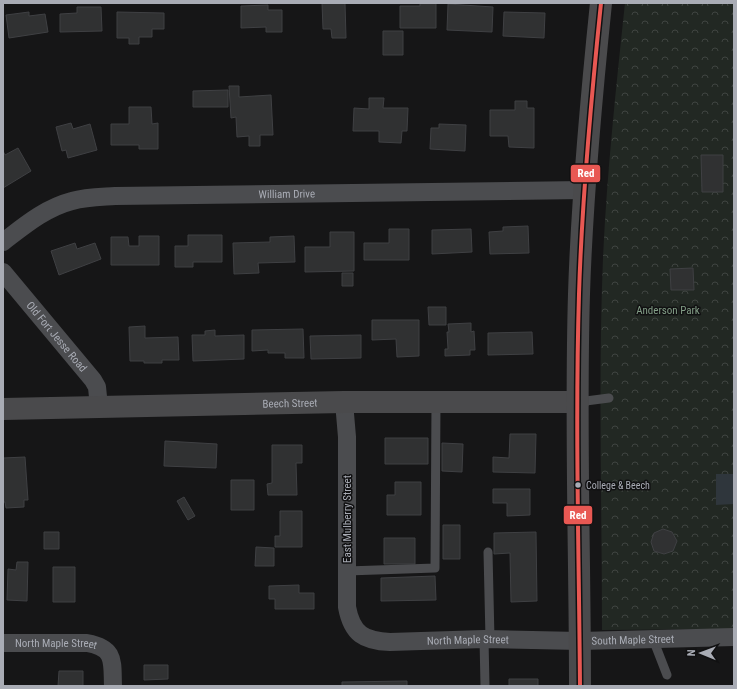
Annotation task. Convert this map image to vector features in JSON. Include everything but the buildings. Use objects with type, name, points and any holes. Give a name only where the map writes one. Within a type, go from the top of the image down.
[{"type":"main road","points":[[580,686],[578,402],[579,296],[584,190],[601,3]]},
{"type":"main road","name":"Beech Street","points":[[3,409],[344,402],[578,402]]},
{"type":"street","name":"William Drive","points":[[3,242],[43,213],[67,202],[85,198],[115,196],[584,190]]},
{"type":"street","name":"Old Fort Jesse Road","points":[[3,272],[93,380],[96,387],[99,407]]},
{"type":"street","name":"East Mulberry Street","points":[[344,402],[347,437],[348,612],[358,633]]},
{"type":"street","name":"North Maple Street","points":[[358,633],[368,639],[378,642],[487,639],[580,641]]},
{"type":"street","name":"South Maple Street","points":[[580,641],[734,637]]},
{"type":"street","name":"North Maple Street","points":[[3,643],[87,643],[97,645],[110,655],[113,686]]},
{"type":"lane","points":[[578,402],[609,398]]},
{"type":"lane","points":[[347,571],[434,568],[436,402]]},
{"type":"lane","points":[[485,686],[488,552]]},
{"type":"lane","points":[[653,639],[667,675]]},
{"type":"green space","name":"Anderson Park","points":[[625,3],[734,3],[734,629],[602,630],[600,397],[603,258],[609,162]]},
{"type":"shaded area","points":[[716,474],[734,474],[734,504],[716,505]]},
{"type":"transit line","name":"Red","points":[[580,686],[577,441],[579,294],[587,148],[601,3]]},
{"type":"place","name":"College & Beech","points":[[578,485]]}]
